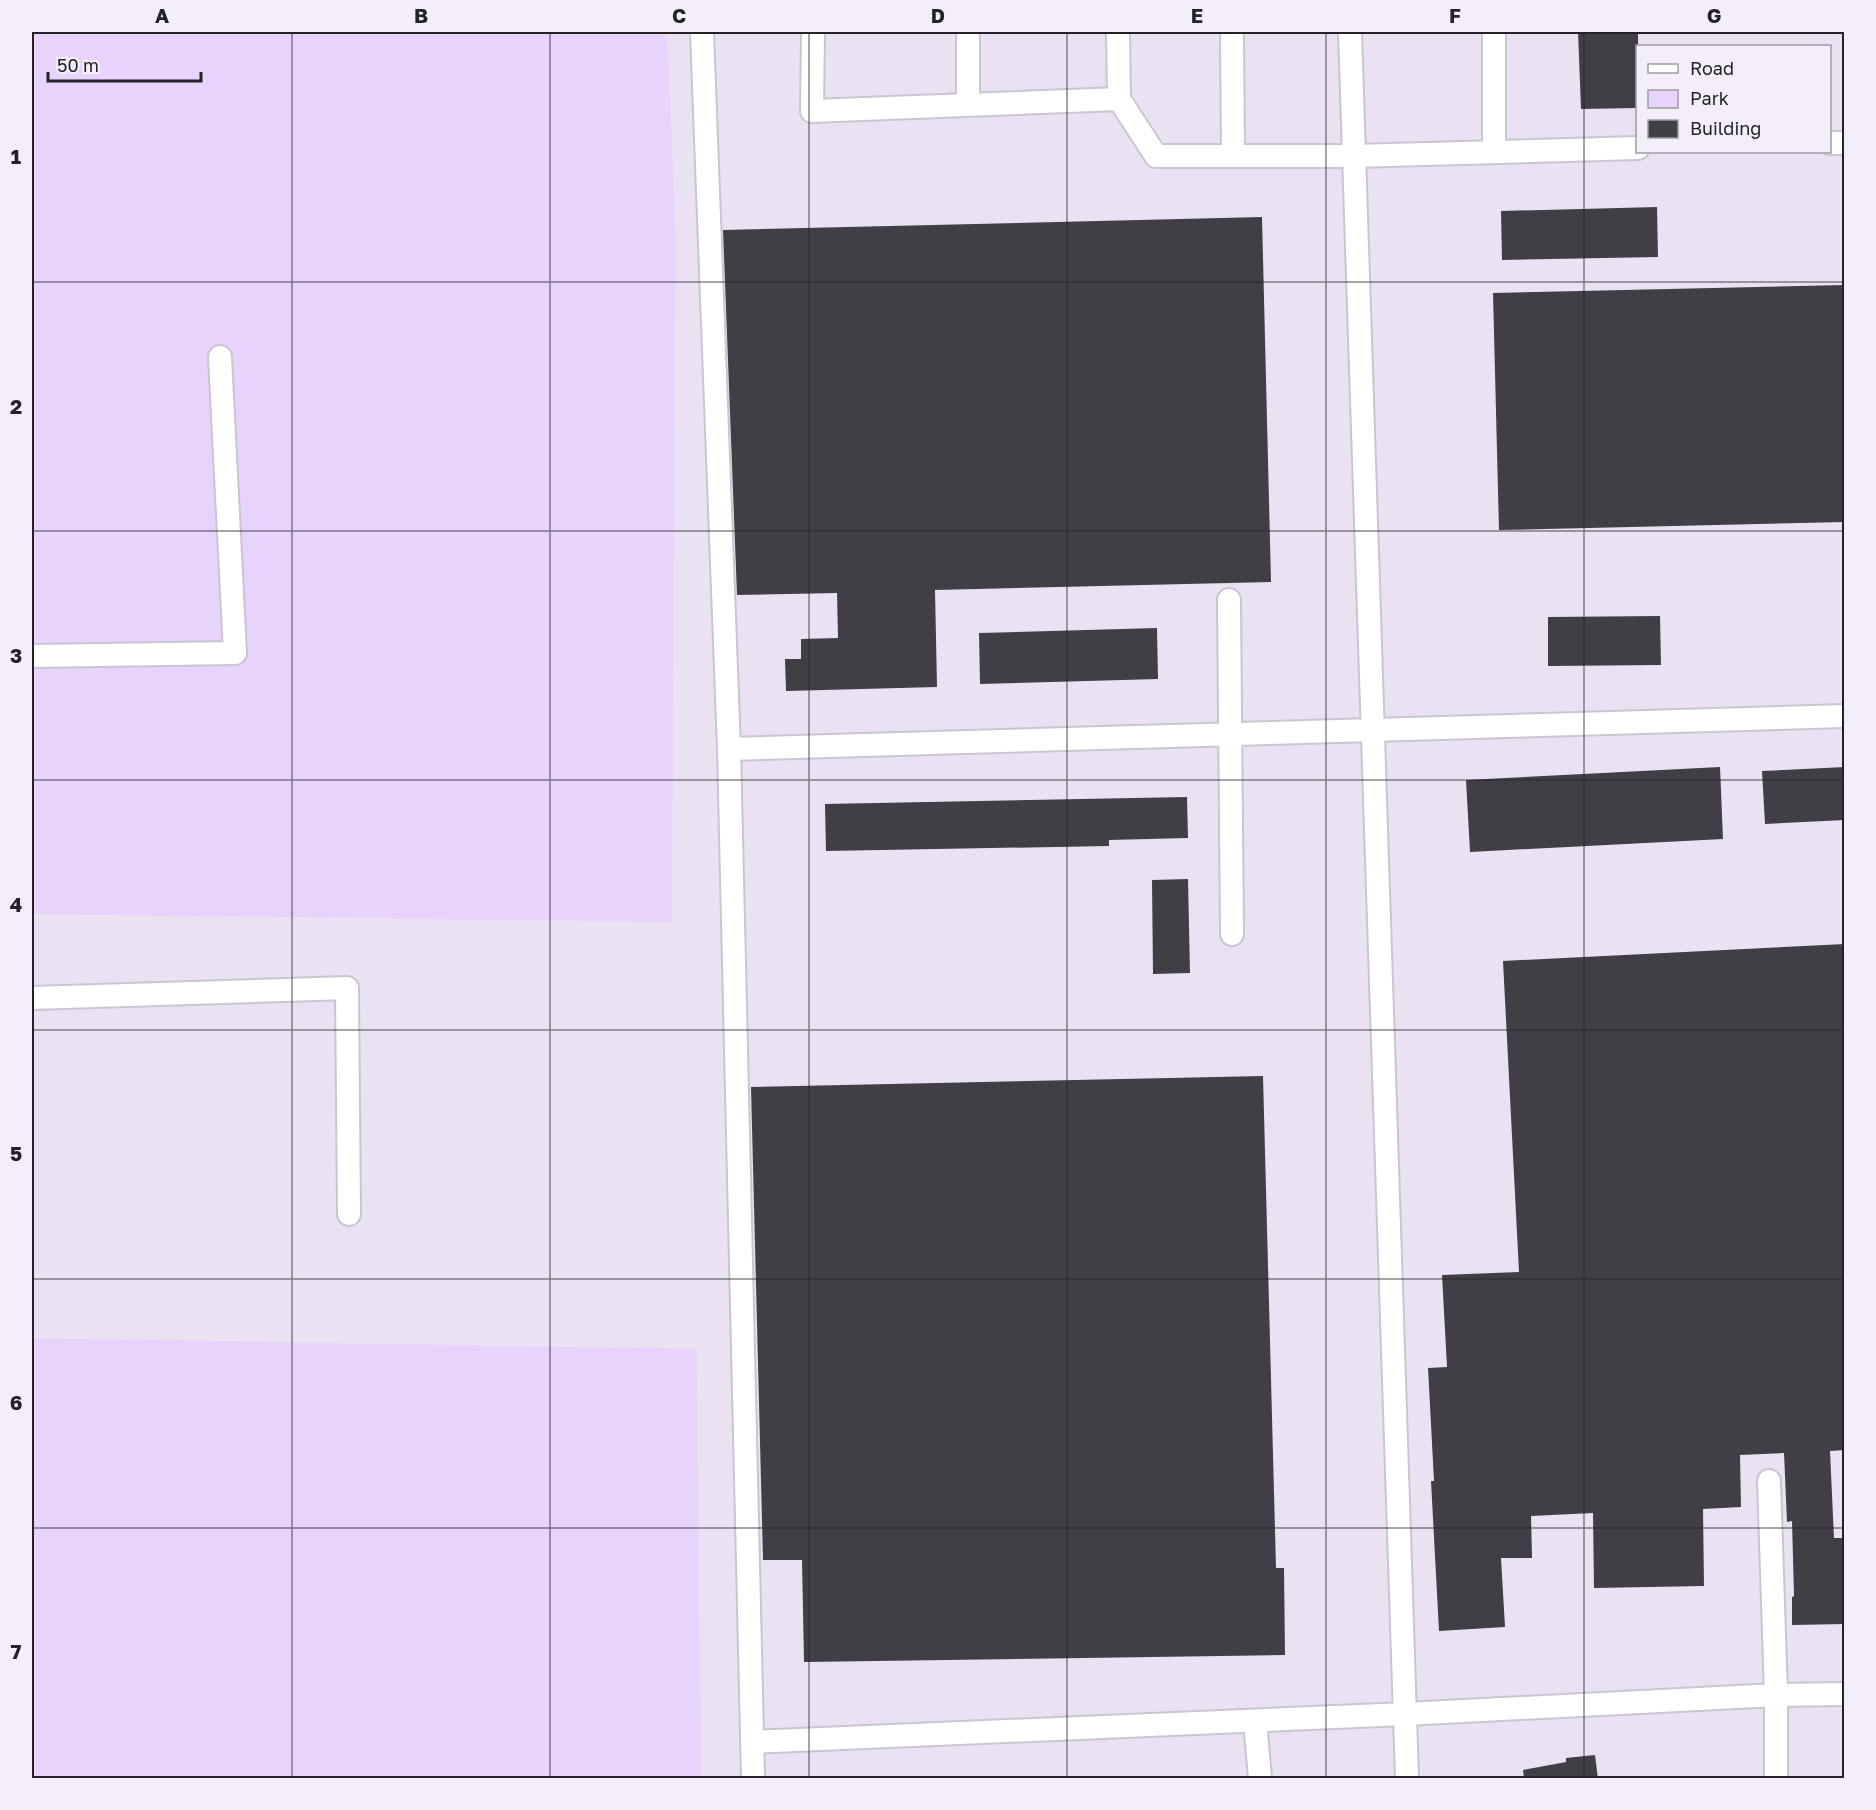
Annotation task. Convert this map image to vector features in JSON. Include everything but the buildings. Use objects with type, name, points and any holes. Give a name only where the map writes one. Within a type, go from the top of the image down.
[{"type":"street","points":[[702,32],[729,749],[753,1779]]},
{"type":"street","points":[[813,32],[813,111],[1119,99]]},
{"type":"street","points":[[968,32],[968,105]]},
{"type":"street","points":[[1119,32],[1119,99],[1156,156],[1354,156],[1636,148]]},
{"type":"street","points":[[1232,32],[1233,156]]},
{"type":"street","points":[[1350,32],[1407,1779]]},
{"type":"street","points":[[1494,32],[1494,152]]},
{"type":"street","points":[[32,656],[235,653],[220,357]]},
{"type":"street","points":[[1229,600],[1232,934]]},
{"type":"street","points":[[729,749],[1845,716]]},
{"type":"street","points":[[32,998],[347,988],[349,1214]]},
{"type":"street","points":[[1769,1481],[1776,1695],[1776,1779]]},
{"type":"street","points":[[752,1742],[1256,1721],[1776,1695],[1845,1694]]},
{"type":"street","points":[[1256,1721],[1260,1779]]},
{"type":"shaded area","points":[[32,32],[1844,32],[1844,1778],[32,1778]]},
{"type":"green space","points":[[32,32],[667,32],[676,235],[672,922],[32,914]]},
{"type":"green space","points":[[32,1338],[697,1349],[701,1778],[32,1778]]}]
